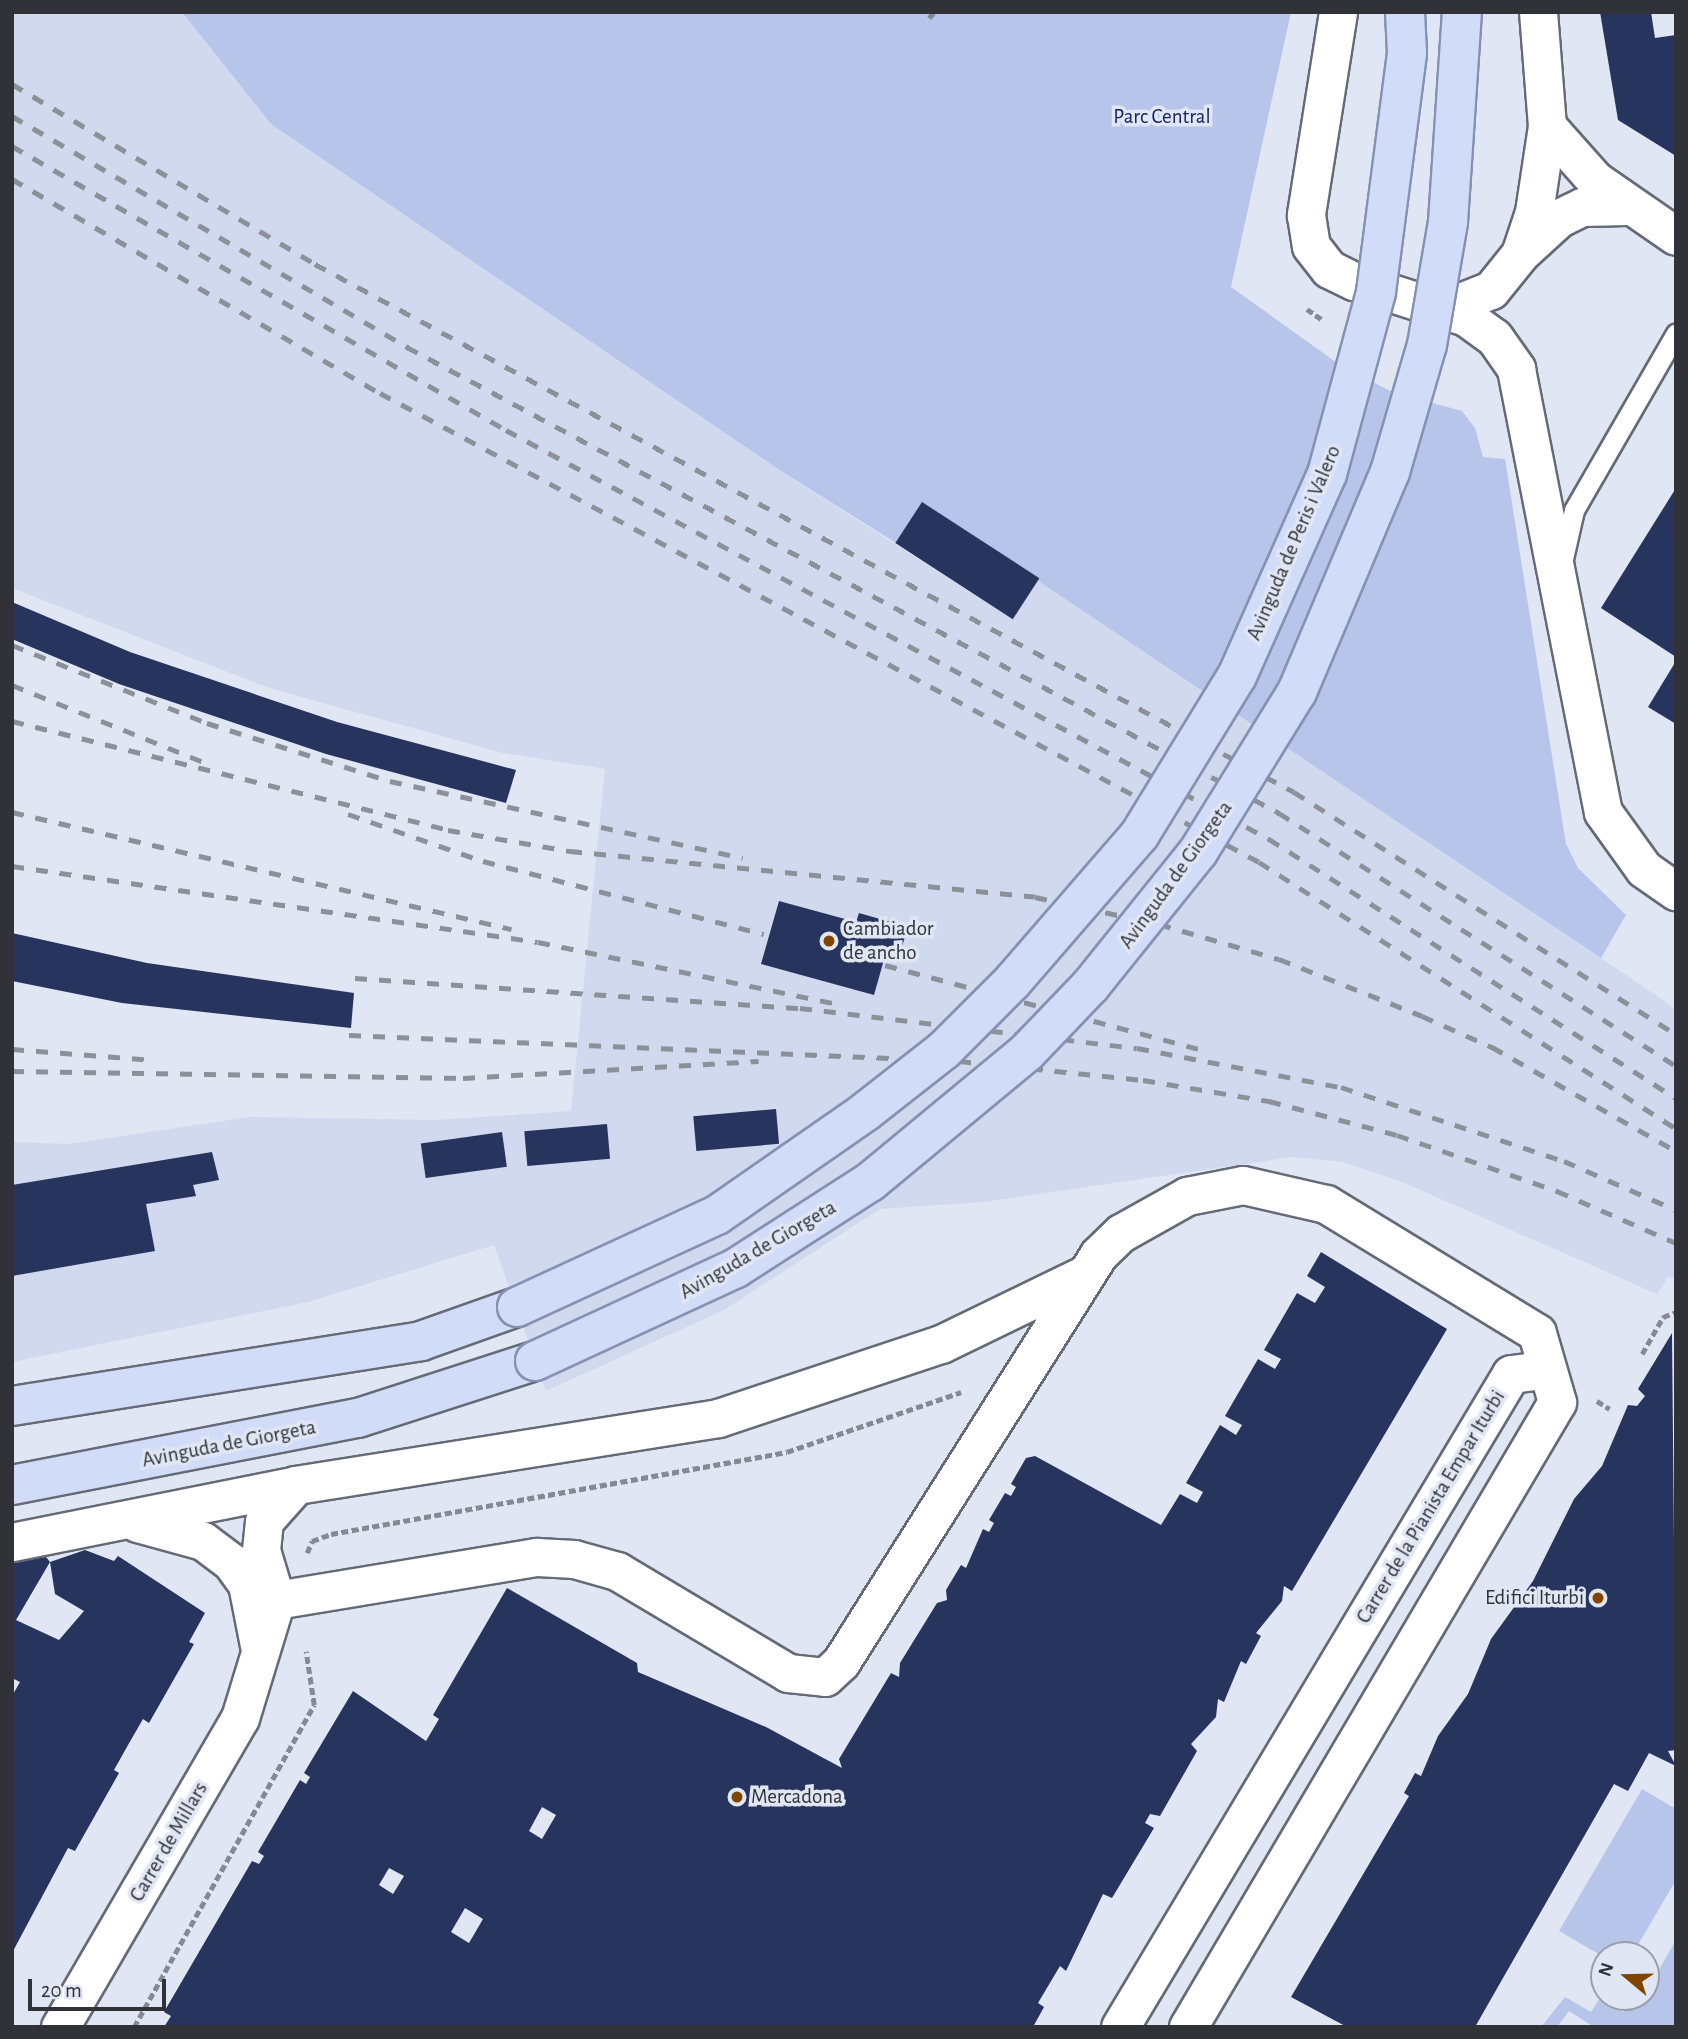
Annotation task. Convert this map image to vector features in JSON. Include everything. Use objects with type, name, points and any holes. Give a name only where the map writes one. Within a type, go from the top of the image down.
[{"type":"main road","name":"Avinguda de Peris i Valero","points":[[12,1406],[421,1340],[517,1307],[716,1215],[798,1162],[944,1050],[1047,944],[1140,834],[1237,676],[1327,474],[1359,371],[1392,199],[1405,12]]},
{"type":"main road","name":"Avinguda de Giorgeta","points":[[12,1485],[358,1418],[536,1361],[747,1261],[870,1182],[954,1116],[1027,1052],[1137,931],[1198,852],[1297,692],[1390,472],[1427,345],[1448,222],[1464,53],[1462,12]]},
{"type":"street","points":[[1338,12],[1307,204],[1311,246],[1328,269],[1354,281],[1448,307],[1494,338],[1516,369],[1575,653],[1603,812],[1644,869],[1676,891]]},
{"type":"street","points":[[1520,254],[1545,169],[1547,126],[1538,12]]},
{"type":"street","points":[[1547,126],[1626,206],[1676,236]]},
{"type":"street","points":[[1448,307],[1491,290],[1520,254],[1559,218],[1582,207],[1626,206]]},
{"type":"street","points":[[296,1485],[264,1521],[261,1550],[276,1600],[537,1557],[617,1571],[788,1673],[825,1677],[841,1662],[1081,1275],[1121,1233],[1153,1212],[1187,1196],[1243,1185],[1326,1204],[1536,1334],[1544,1370],[1557,1402],[1188,2027]]},
{"type":"street","points":[[12,1542],[296,1485],[718,1418],[942,1344],[1081,1275]]},
{"type":"street","points":[[942,1344],[976,1340],[998,1346],[1010,1363],[1013,1385]]},
{"type":"street","name":"Carrer de la Pianista Empar Iturbi","points":[[1121,2027],[1511,1374],[1544,1370]]},
{"type":"street","name":"Carrer de Millars","points":[[122,1521],[203,1541],[231,1562],[247,1584],[260,1650]]},
{"type":"street","name":"Carrer de Millars","points":[[60,2027],[240,1718],[276,1600]]},
{"type":"street","points":[[1217,1864],[1235,1889],[1267,1892]]},
{"type":"street","points":[[1173,1939],[1203,1944],[1222,1968]]},
{"type":"lane","points":[[1561,588],[1574,510],[1676,333]]},
{"type":"path","points":[[929,18],[934,12]]},
{"type":"path","points":[[1297,298],[1336,326]]},
{"type":"path","points":[[1642,1354],[1663,1317],[1676,1312]]},
{"type":"path","points":[[134,2027],[314,1704],[304,1643]]},
{"type":"shaded area","points":[[12,12],[182,12],[271,124],[778,469],[1012,619],[1039,578],[1676,1009],[1676,1280],[1669,1276],[1657,1294],[1402,1182],[1343,1162],[1292,1157],[984,1202],[880,1209],[724,1310],[546,1391],[494,1245],[308,1302],[12,1362],[12,1142],[69,1144],[249,1117],[437,1120],[571,1111],[605,769],[503,753],[269,688],[12,588]]},
{"type":"green space","name":"Parc Central","points":[[182,12],[1291,12],[1231,287],[1340,365],[1392,392],[1462,411],[1475,428],[1483,457],[1505,459],[1566,844],[1578,868],[1626,915],[1601,958],[922,503],[896,543],[778,469],[271,124]]},
{"type":"green space","points":[[1642,1789],[1676,1809],[1676,1880],[1640,1941],[1590,1941],[1590,1949],[1559,1931]]},
{"type":"green space","points":[[1676,1940],[1676,2027],[1594,2027],[1569,2011],[1557,2027],[1541,2027],[1565,1997],[1591,2012],[1660,2011],[1660,1968]]},
{"type":"building","points":[[1600,12],[1651,12],[1655,38],[1676,35],[1676,156],[1618,120]]},
{"type":"building","points":[[1676,488],[1676,657],[1601,608]]},
{"type":"building","points":[[922,502],[1039,578],[1013,619],[895,543]]},
{"type":"building","points":[[12,602],[130,652],[337,722],[516,770],[506,803],[326,754],[119,684],[12,639]]},
{"type":"building","points":[[1676,661],[1676,724],[1648,707]]},
{"type":"building","name":"Cambiador de ancho","points":[[779,901],[856,922],[859,913],[908,927],[900,953],[887,949],[874,995],[761,964]]},
{"type":"building","points":[[12,933],[147,963],[354,993],[351,1028],[122,1003],[12,981]]},
{"type":"building","points":[[776,1109],[779,1144],[696,1151],[693,1116]]},
{"type":"building","points":[[607,1124],[610,1159],[527,1166],[524,1131]]},
{"type":"building","points":[[502,1132],[507,1167],[426,1178],[421,1143]]},
{"type":"building","points":[[212,1152],[219,1180],[193,1185],[196,1196],[146,1204],[155,1251],[12,1276],[12,1185]]},
{"type":"building","points":[[1321,1252],[1447,1329],[1292,1591],[1284,1586],[1282,1601],[1256,1633],[1261,1636],[1246,1664],[1241,1661],[1224,1702],[1218,1699],[1216,1717],[1191,1744],[1197,1751],[1160,1816],[1150,1814],[1145,1823],[1154,1828],[1112,1898],[1103,1894],[1066,1971],[1060,1966],[1038,2003],[1044,2007],[1033,2027],[164,2027],[171,2016],[164,2012],[252,1861],[259,1864],[264,1856],[258,1852],[300,1780],[306,1784],[310,1777],[304,1773],[353,1691],[426,1741],[439,1719],[433,1715],[507,1588],[637,1663],[638,1672],[766,1727],[842,1768],[839,1759],[891,1673],[899,1677],[900,1663],[937,1603],[947,1600],[946,1590],[961,1565],[966,1568],[983,1529],[989,1532],[994,1523],[989,1520],[1005,1493],[1011,1496],[1016,1487],[1011,1484],[1026,1458],[1035,1456],[1161,1525],[1180,1494],[1197,1503],[1203,1492],[1186,1483],[1220,1425],[1236,1435],[1242,1425],[1225,1416],[1258,1359],[1275,1369],[1281,1359],[1264,1350],[1297,1293],[1315,1303],[1325,1287],[1307,1276]],"holes":[[[542,1807],[556,1815],[542,1839],[529,1831]],[[389,1868],[404,1876],[393,1894],[379,1885]],[[465,1908],[483,1919],[469,1943],[451,1932]]]},
{"type":"building","name":"Edifici Iturbi","points":[[1672,1333],[1676,1750],[1668,1751],[1676,1766],[1649,1753],[1628,1791],[1614,1784],[1475,2027],[1347,2027],[1291,1997],[1409,1796],[1404,1793],[1415,1773],[1421,1776],[1438,1736],[1468,1694],[1491,1639],[1533,1581],[1574,1499],[1602,1466],[1628,1405],[1637,1406],[1645,1396],[1638,1389]]},
{"type":"building","points":[[85,1550],[114,1561],[118,1556],[205,1613],[189,1642],[194,1644],[149,1723],[143,1719],[114,1770],[119,1773],[75,1851],[68,1848],[12,1953],[12,1696],[20,1682],[12,1678],[12,1562],[46,1557],[50,1562]],"holes":[[[50,1562],[55,1594],[84,1611],[59,1640],[16,1620]]]},
{"type":"railway","points":[[12,84],[315,264],[1294,792],[1676,1034]]},
{"type":"railway","points":[[12,116],[407,347],[1279,813],[1676,1066]]},
{"type":"railway","points":[[12,146],[506,430],[1269,839],[1676,1098]]},
{"type":"railway","points":[[12,179],[380,393],[1259,862],[1676,1129]]},
{"type":"railway","points":[[12,645],[207,723],[390,781],[743,858]]},
{"type":"railway","points":[[12,685],[206,763]]},
{"type":"railway","points":[[12,721],[448,830],[570,851],[1035,897],[1159,924],[1279,959],[1422,1016],[1492,1047],[1676,1151]]},
{"type":"railway","points":[[12,812],[511,929]]},
{"type":"railway","points":[[348,814],[483,861],[764,934]]},
{"type":"railway","points":[[12,866],[538,942],[841,1005]]},
{"type":"railway","points":[[885,965],[1209,1052]]},
{"type":"railway","points":[[355,978],[800,1008],[1137,1048],[1349,1089]]},
{"type":"railway","points":[[349,1035],[959,1061],[1143,1080],[1269,1101],[1397,1135],[1557,1191],[1676,1243]]},
{"type":"railway","points":[[12,1049],[154,1060]]},
{"type":"railway","points":[[12,1071],[463,1078],[759,1061]]},
{"type":"railway","points":[[1341,1087],[1564,1161],[1676,1210]]},
{"type":"place","name":"Cambiador de ancho","points":[[829,941]]},
{"type":"place","name":"Edifici Iturbi","points":[[1598,1598]]},
{"type":"place","name":"Mercadona","points":[[737,1797]]}]
